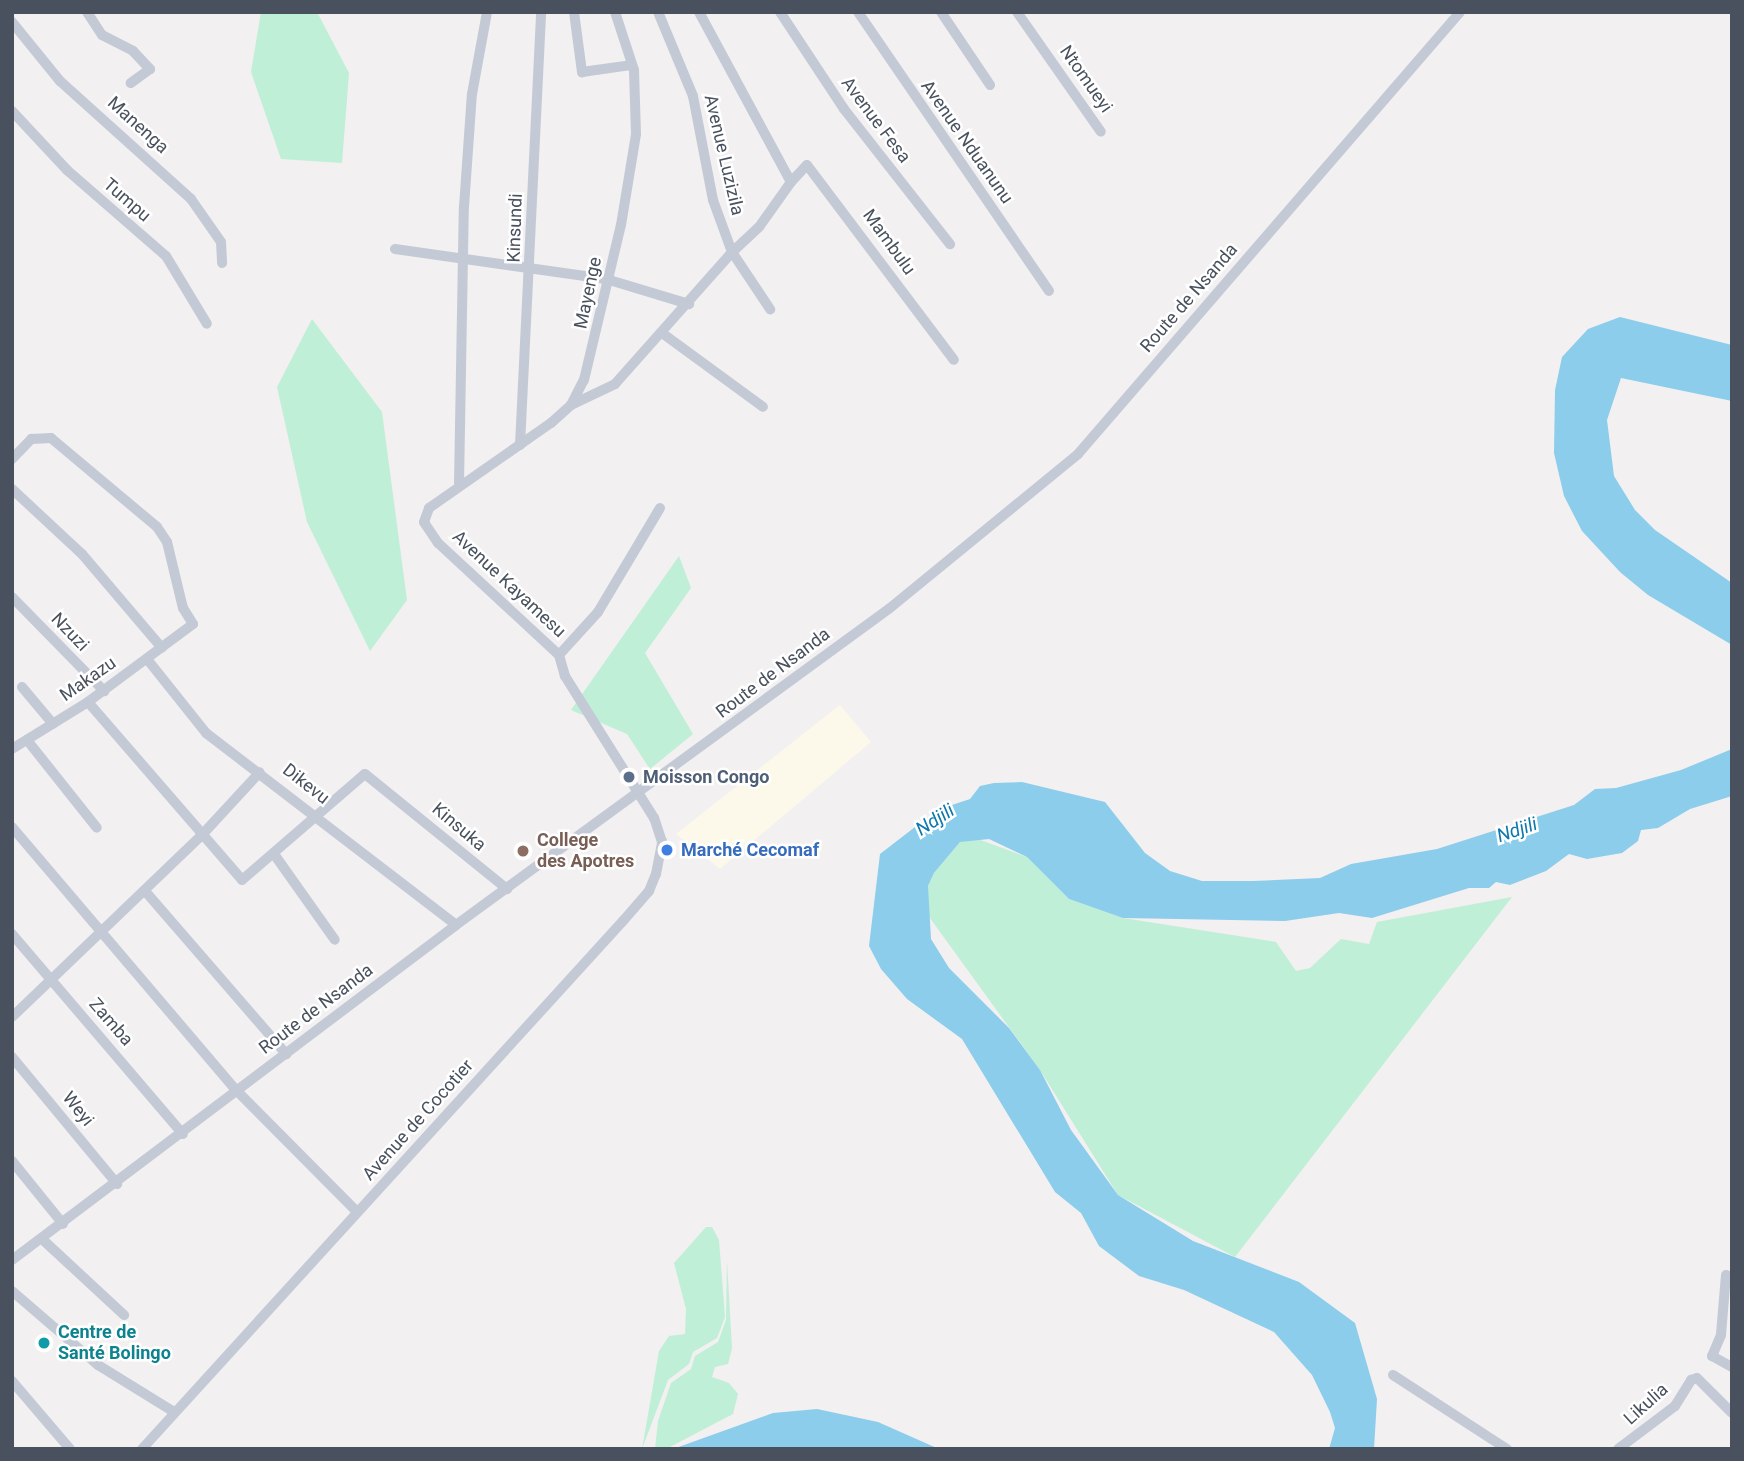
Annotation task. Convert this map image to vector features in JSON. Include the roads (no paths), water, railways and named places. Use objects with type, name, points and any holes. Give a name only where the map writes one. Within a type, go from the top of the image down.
[{"type":"street","points":[[87,12],[102,35],[133,51],[150,69],[131,83]]},
{"type":"street","points":[[459,484],[461,259],[472,94],[487,12]]},
{"type":"street","name":"Kinsundi","points":[[520,445],[531,271],[541,12]]},
{"type":"street","points":[[574,12],[582,72],[631,65]]},
{"type":"street","name":"Mayenge","points":[[429,508],[459,484],[520,445],[571,405],[593,352],[634,153],[631,65],[615,12]]},
{"type":"street","name":"Avenue Luzizila","points":[[658,12],[693,96],[713,201],[732,252]]},
{"type":"street","points":[[571,405],[615,384],[689,304],[732,252],[759,227],[791,182],[699,12]]},
{"type":"street","name":"Avenue Fesa","points":[[780,12],[844,109],[950,244]]},
{"type":"street","name":"Avenue Nduanunu","points":[[858,12],[1049,291]]},
{"type":"street","points":[[942,12],[990,85]]},
{"type":"street","name":"Ntomueyi","points":[[1017,12],[1101,132]]},
{"type":"street","name":"Route de Nsanda","points":[[12,1260],[117,1184],[456,925],[639,794],[890,608],[1078,454],[1460,12]]},
{"type":"street","name":"Manenga","points":[[12,22],[60,81],[191,199],[221,242],[222,263]]},
{"type":"street","name":"Tumpu","points":[[12,111],[87,189],[166,256],[207,324]]},
{"type":"street","name":"Mambulu","points":[[791,182],[807,165],[830,191],[954,360]]},
{"type":"street","points":[[395,249],[531,271],[606,279],[689,304]]},
{"type":"street","points":[[732,252],[770,309]]},
{"type":"street","points":[[663,333],[763,407]]},
{"type":"street","name":"Makazu","points":[[12,459],[31,439],[51,438],[157,527],[167,542],[183,608],[193,624],[104,691],[12,749]]},
{"type":"street","points":[[12,489],[82,554],[162,648]]},
{"type":"street","name":"Avenue Kayamesu","points":[[429,508],[424,522],[438,543],[559,655],[565,676],[639,794]]},
{"type":"street","points":[[559,655],[605,603],[660,508]]},
{"type":"street","name":"Nzuzi","points":[[12,597],[104,691]]},
{"type":"street","name":"Dikevu","points":[[147,659],[206,733],[318,816],[456,925]]},
{"type":"street","points":[[22,687],[53,724]]},
{"type":"street","points":[[88,702],[200,837],[242,880],[318,816]]},
{"type":"street","points":[[27,740],[97,828]]},
{"type":"street","points":[[12,1017],[200,837],[260,772]]},
{"type":"street","name":"Kinsuka","points":[[318,816],[365,774],[507,889]]},
{"type":"street","name":"Avenue de Cocotier","points":[[142,1449],[649,891],[662,842],[654,818],[639,794]]},
{"type":"street","points":[[12,827],[237,1091],[358,1212]]},
{"type":"street","points":[[274,854],[335,940]]},
{"type":"street","points":[[145,891],[286,1054]]},
{"type":"street","name":"Zamba","points":[[12,934],[183,1134]]},
{"type":"street","name":"Weyi","points":[[12,1057],[117,1184]]},
{"type":"street","points":[[12,1161],[63,1224]]},
{"type":"street","points":[[42,1239],[124,1315]]},
{"type":"street","points":[[1732,1277],[1726,1275],[1721,1335],[1712,1356],[1732,1367]]},
{"type":"street","points":[[12,1291],[98,1365],[174,1412]]},
{"type":"street","points":[[1393,1375],[1507,1449]]},
{"type":"street","name":"Likulia","points":[[1618,1449],[1675,1406],[1691,1380],[1697,1378],[1732,1413]]},
{"type":"street","points":[[12,1381],[70,1449]]},
{"type":"water","points":[[1620,317],[1732,345],[1732,401],[1621,378],[1607,420],[1614,476],[1635,510],[1655,530],[1732,583],[1732,645],[1648,595],[1620,572],[1582,531],[1564,496],[1554,453],[1555,390],[1562,357],[1588,329]]},
{"type":"water","name":"Ndjili","points":[[1732,749],[1732,796],[1690,809],[1658,828],[1641,830],[1638,841],[1622,853],[1587,859],[1569,854],[1546,871],[1510,885],[1496,882],[1489,888],[1469,888],[1372,918],[1339,913],[1285,921],[1123,918],[1069,899],[1027,857],[989,839],[960,842],[934,873],[928,886],[931,939],[949,968],[1009,1028],[1040,1070],[1071,1130],[1118,1195],[1193,1241],[1299,1282],[1355,1323],[1377,1399],[1374,1449],[1329,1449],[1335,1428],[1330,1412],[1312,1375],[1274,1332],[1184,1290],[1139,1276],[1099,1246],[1081,1213],[1055,1192],[962,1039],[907,999],[881,969],[869,946],[880,854],[937,810],[970,799],[980,786],[1022,782],[1105,802],[1145,853],[1170,871],[1202,881],[1320,878],[1351,864],[1437,849],[1574,805],[1595,789],[1616,788],[1681,770]]},
{"type":"water","points":[[817,1409],[878,1422],[939,1449],[673,1449],[773,1413]]},
{"type":"place","name":"Moisson Congo","points":[[629,777]]},
{"type":"place","name":"Marché Cecomaf","points":[[667,850]]},
{"type":"place","name":"College des Apotres","points":[[523,851]]},
{"type":"place","name":"Centre de Santé Bolingo","points":[[44,1343]]}]
